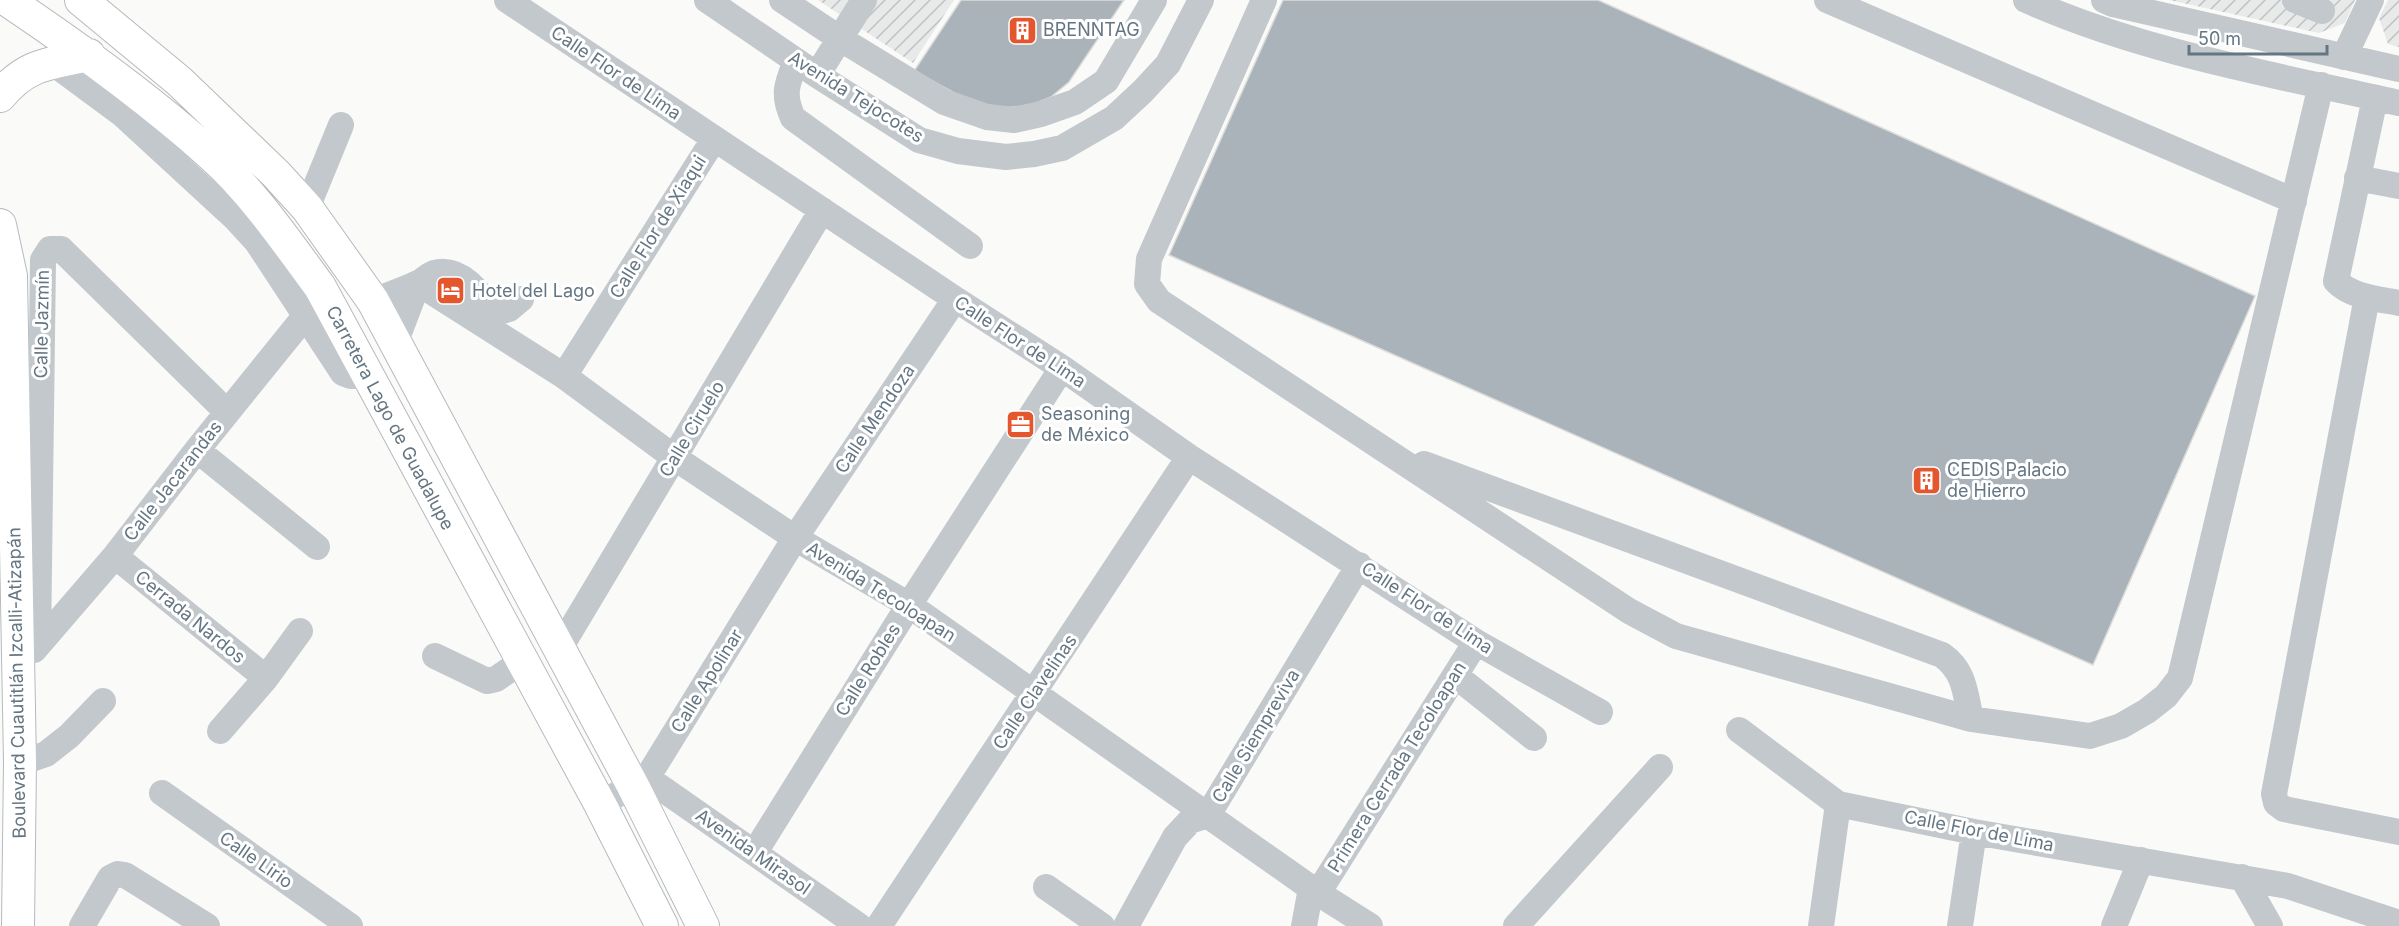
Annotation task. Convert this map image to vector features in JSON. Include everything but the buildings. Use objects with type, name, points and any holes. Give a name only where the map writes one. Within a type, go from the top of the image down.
[{"type":"main road","name":"Carretera Lago de Guadalupe","points":[[7,0],[89,55],[211,154],[240,184],[279,231],[320,287],[521,662],[600,804],[662,926]]},
{"type":"main road","points":[[81,0],[179,81],[276,174],[307,208],[373,301],[560,648],[640,782],[703,926]]},
{"type":"main road","points":[[0,96],[14,79],[38,66],[89,55]]},
{"type":"main road","name":"Boulevard Cuautitlán Izcalli-Atizapán","points":[[0,225],[11,276],[28,644],[19,677],[18,926]]},
{"type":"street","name":"Calle Flor de Lima","points":[[507,0],[1062,368],[1190,457],[1476,642],[1600,712]]},
{"type":"street","name":"Avenida Tejocotes","points":[[707,0],[919,140],[958,151],[1006,157],[1062,148],[1106,124],[1122,112],[1168,64],[1201,0]]},
{"type":"street","points":[[782,0],[944,102],[987,117],[1014,120],[1041,114],[1075,102],[1106,81],[1154,0]]},
{"type":"street","points":[[864,0],[839,38],[787,84],[786,103],[793,118],[970,246]]},
{"type":"street","points":[[1264,0],[1149,259],[1147,284],[1159,301],[1629,611],[1676,636],[1971,719],[2090,736],[2121,726],[2147,711],[2166,696],[2180,678],[2321,85]]},
{"type":"street","points":[[1827,0],[2294,201]]},
{"type":"street","points":[[2026,0],[2069,19],[2143,43],[2387,101],[2357,178],[2336,281],[2341,286],[2367,297],[2399,303]]},
{"type":"street","points":[[2104,0],[2158,7],[2344,57],[2399,69]]},
{"type":"street","points":[[2295,0],[2322,11]]},
{"type":"street","points":[[2344,57],[2371,0]]},
{"type":"street","points":[[53,63],[122,114],[236,219],[257,242],[343,373],[361,376],[366,371]]},
{"type":"street","points":[[307,208],[341,125]]},
{"type":"street","name":"Calle Flor de Xiaqui","points":[[564,376],[714,139]]},
{"type":"street","points":[[2357,178],[2399,183]]},
{"type":"street","name":"Calle Ciruelo","points":[[560,648],[822,210]]},
{"type":"street","name":"Calle Jazmín","points":[[28,644],[43,260],[50,249],[61,249],[227,412]]},
{"type":"street","points":[[373,301],[418,283]]},
{"type":"street","points":[[396,341],[418,283]]},
{"type":"street","name":"Avenida Tecoloapan","points":[[418,283],[488,318],[675,458],[795,538],[909,605],[1314,891],[1370,926]]},
{"type":"street","points":[[2367,297],[2274,794],[2276,803],[2284,809],[2399,832]]},
{"type":"street","points":[[488,318],[509,309],[521,299]]},
{"type":"street","name":"Calle Mendoza","points":[[795,538],[955,299]]},
{"type":"street","name":"Calle Jacarandas","points":[[28,644],[115,556],[306,315]]},
{"type":"street","name":"Calle Robles","points":[[755,852],[909,605],[1062,368]]},
{"type":"street","points":[[1382,448],[1942,655],[1954,663],[1960,674],[1971,719]]},
{"type":"street","points":[[197,450],[317,547]]},
{"type":"street","name":"Calle Clavelinas","points":[[879,926],[1190,457]]},
{"type":"street","name":"Calle Apolinar","points":[[600,804],[640,782],[795,538]]},
{"type":"street","name":"Cerrada Nardos","points":[[115,556],[259,673]]},
{"type":"street","name":"Calle Siempreviva","points":[[1126,926],[1175,837],[1190,821],[1208,815],[1359,565]]},
{"type":"street","points":[[220,731],[259,673],[300,631]]},
{"type":"street","name":"Primera Cerrada Tecoloapan","points":[[1314,891],[1476,642]]},
{"type":"street","points":[[435,656],[487,681],[496,679],[521,662]]},
{"type":"street","points":[[1456,676],[1534,738]]},
{"type":"street","points":[[20,763],[46,754],[69,736],[103,701]]},
{"type":"street","name":"Calle Flor de Lima","points":[[1739,730],[1838,804],[1974,832],[2288,885],[2399,923]]},
{"type":"street","points":[[1516,926],[1660,767]]},
{"type":"street","name":"Avenida Mirasol","points":[[640,782],[755,852],[859,926]]},
{"type":"street","name":"Calle Lirio","points":[[162,794],[350,926]]},
{"type":"street","points":[[1821,926],[1838,804]]},
{"type":"street","points":[[1960,926],[1974,832]]},
{"type":"street","points":[[2114,926],[2141,860]]},
{"type":"street","points":[[82,926],[110,878],[118,874],[125,875],[207,926]]},
{"type":"street","points":[[2242,877],[2270,926]]},
{"type":"street","points":[[1046,887],[1102,926]]},
{"type":"street","points":[[1304,926],[1314,891]]},
{"type":"shaded area","points":[[818,0],[954,0],[913,63]]},
{"type":"shaded area","points":[[2169,0],[2355,0],[2345,23],[2319,33]]},
{"type":"shaded area","points":[[2388,0],[2399,0],[2399,47],[2388,44],[2379,18]]},
{"type":"place","name":"BRENNTAG","points":[[1022,30]]},
{"type":"place","name":"Hotel del Lago","points":[[451,291]]},
{"type":"place","name":"Seasoning de México","points":[[1020,424]]},
{"type":"place","name":"CEDIS Palacio de Hierro","points":[[1926,480]]}]
